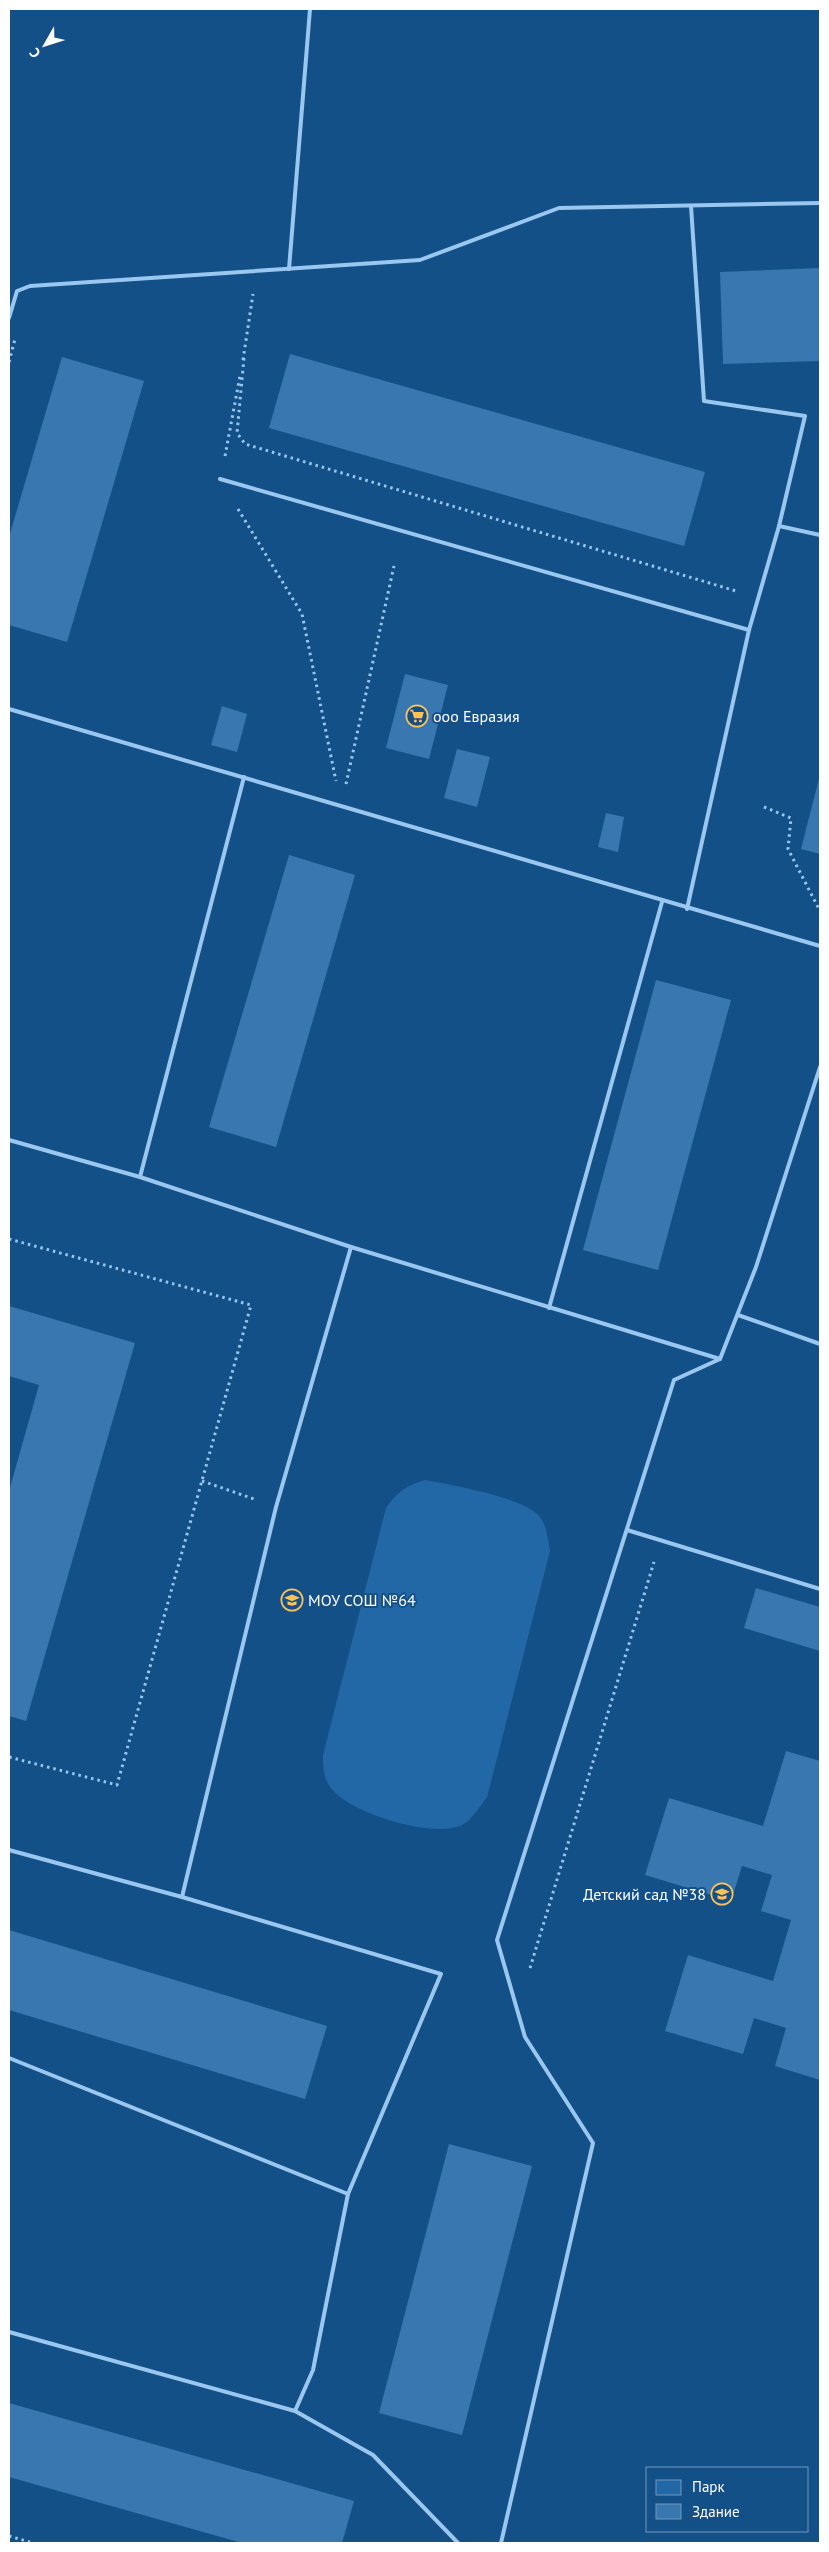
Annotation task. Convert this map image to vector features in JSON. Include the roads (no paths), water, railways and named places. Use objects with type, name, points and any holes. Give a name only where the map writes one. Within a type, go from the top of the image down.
[{"type":"lane","points":[[289,269],[310,9]]},
{"type":"lane","points":[[9,318],[17,291],[30,286],[420,260],[558,208],[820,204]]},
{"type":"lane","points":[[687,909],[749,630],[778,526],[805,416],[704,401],[692,206]]},
{"type":"lane","points":[[220,479],[749,630]]},
{"type":"lane","points":[[778,526],[820,534]]},
{"type":"lane","points":[[9,708],[662,902],[820,946]]},
{"type":"lane","points":[[140,1177],[244,777]]},
{"type":"lane","points":[[549,1308],[662,902]]},
{"type":"lane","points":[[501,2543],[593,2142],[525,2037],[497,1940],[674,1380],[720,1359],[738,1315],[820,1067]]},
{"type":"lane","points":[[9,1140],[140,1177],[351,1247],[720,1359]]},
{"type":"lane","points":[[182,1897],[276,1507],[351,1247]]},
{"type":"lane","points":[[738,1315],[820,1344]]},
{"type":"lane","points":[[627,1530],[820,1589]]},
{"type":"lane","points":[[9,1850],[182,1897],[441,1974],[348,2194],[313,2370],[296,2411]]},
{"type":"lane","points":[[9,2058],[348,2194]]},
{"type":"lane","points":[[9,2332],[296,2411],[373,2455],[458,2543]]},
{"type":"place","name":"ооо Евразия","points":[[417,716]]},
{"type":"place","name":"МОУ СОШ №64","points":[[292,1600]]},
{"type":"place","name":"Детский сад №38","points":[[722,1894]]}]
